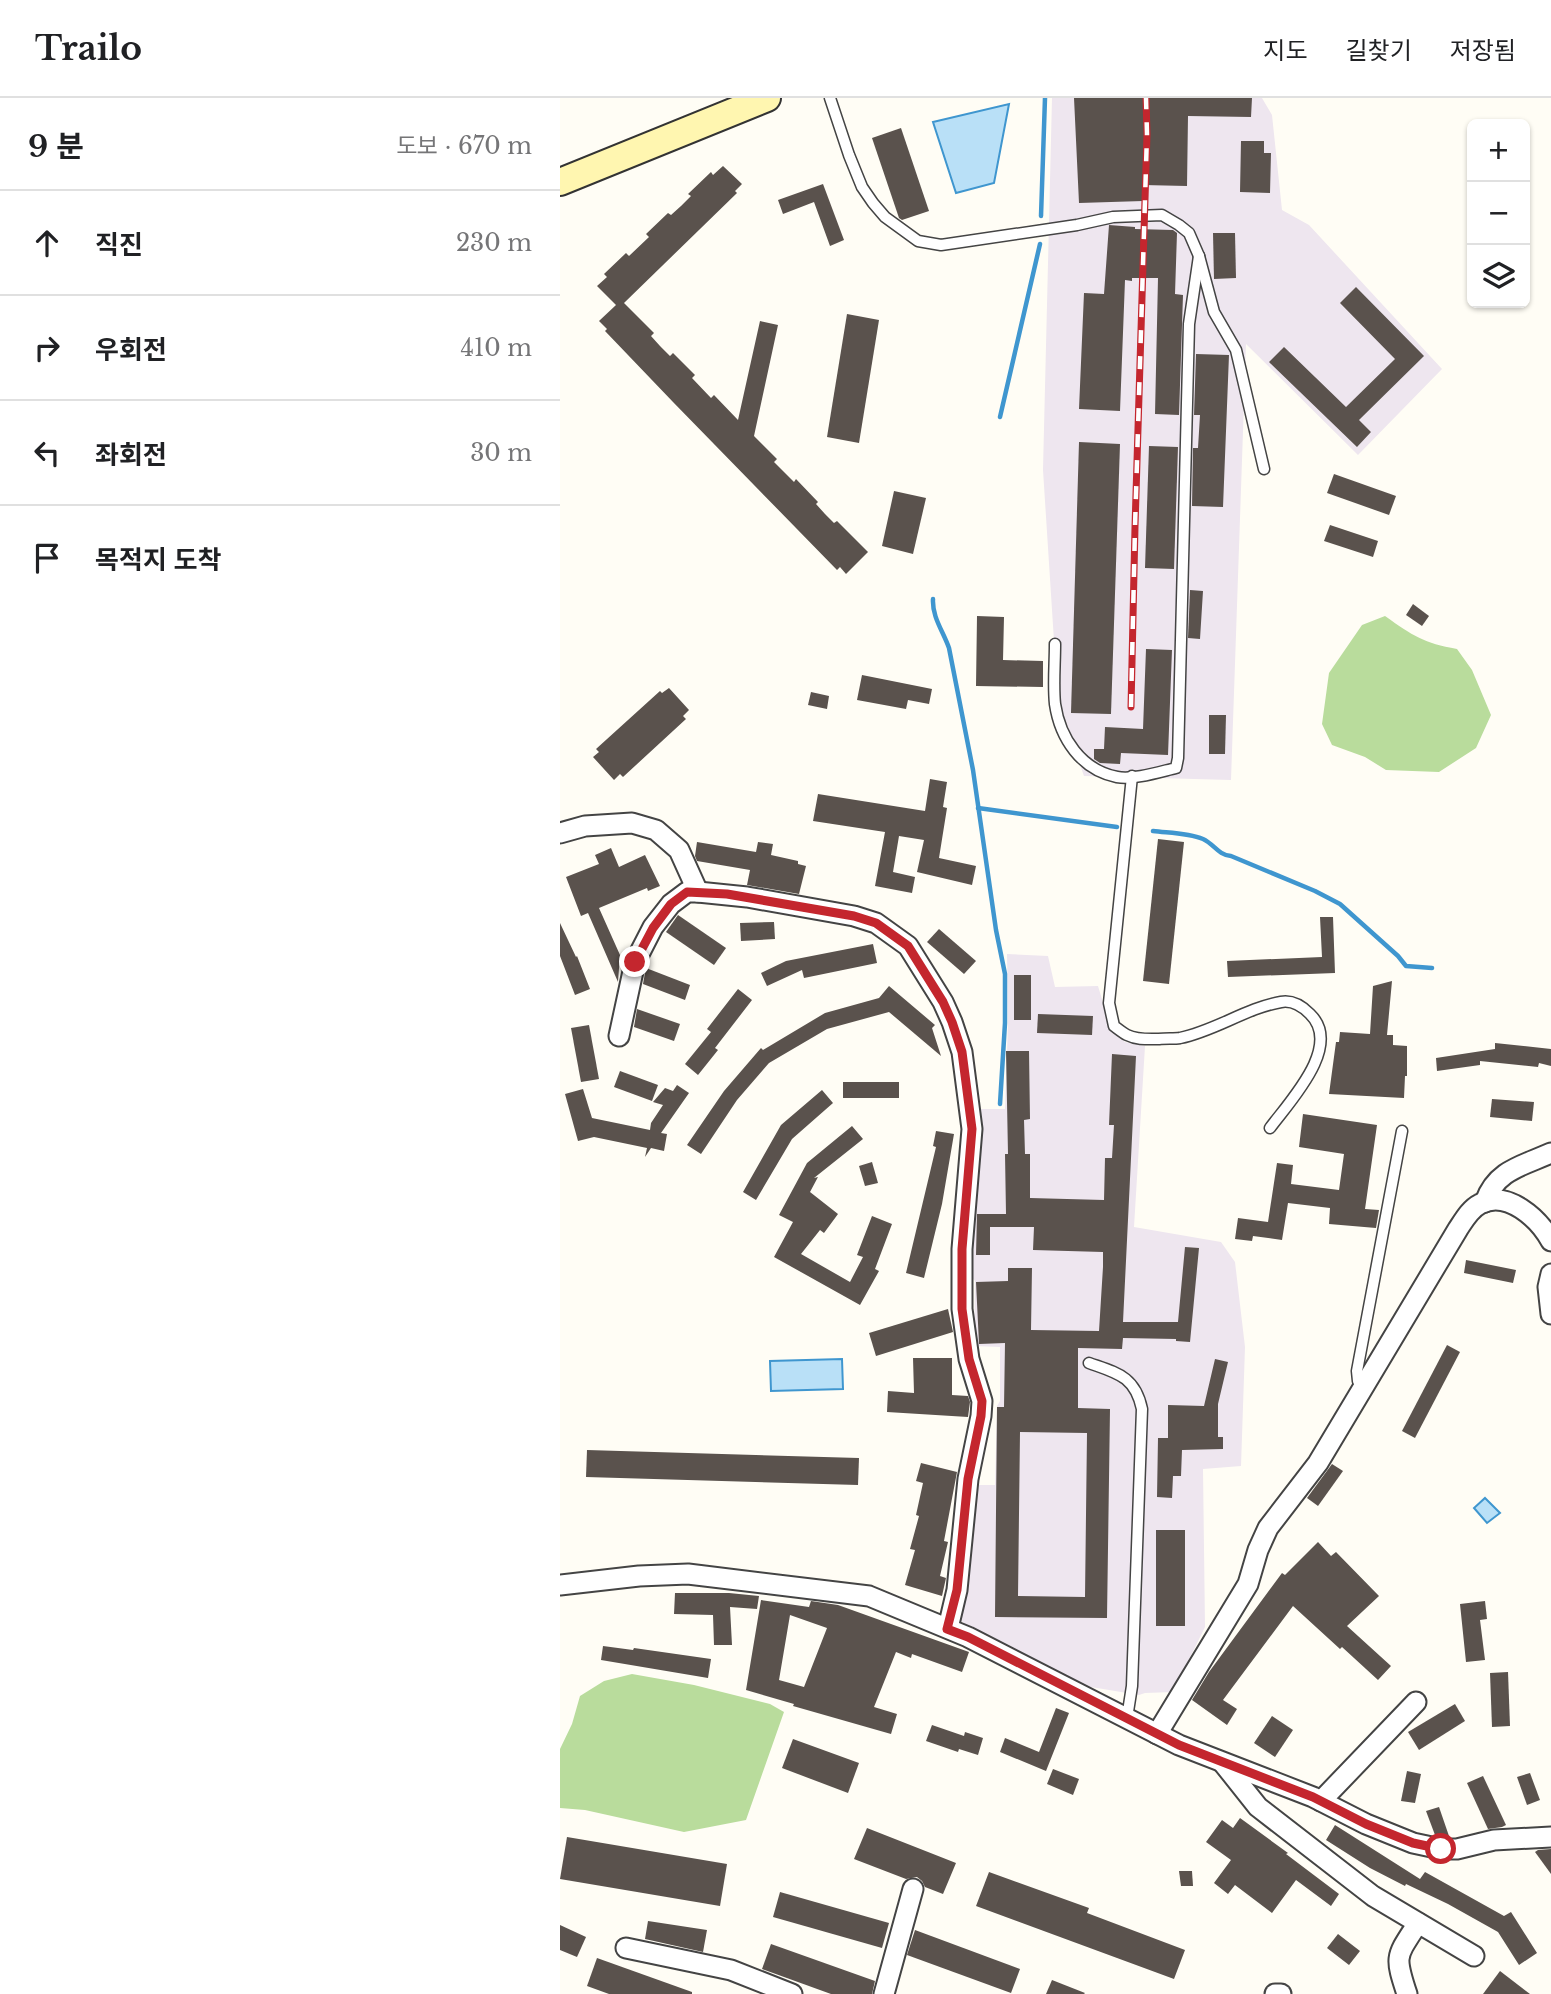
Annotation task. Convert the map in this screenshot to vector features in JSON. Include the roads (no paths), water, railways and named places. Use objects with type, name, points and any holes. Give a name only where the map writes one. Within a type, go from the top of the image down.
[{"type":"street","points":[[560,182],[767,98]]},
{"type":"street","points":[[560,833],[585,826],[632,823],[656,830],[679,850],[698,892]]},
{"type":"street","points":[[619,1036],[635,962],[653,928],[671,904],[687,892],[747,897],[854,916],[876,923],[908,946],[943,1002],[962,1052],[972,1129],[962,1249],[962,1309],[969,1359],[982,1401],[968,1479],[957,1590],[947,1629]]},
{"type":"street","points":[[1485,1202],[1489,1190],[1504,1174],[1551,1153]]},
{"type":"street","points":[[1157,1734],[1248,1584],[1268,1528],[1318,1463],[1471,1211],[1485,1202],[1497,1201],[1518,1206],[1545,1229],[1551,1241]]},
{"type":"street","points":[[1551,1274],[1548,1287],[1551,1314]]},
{"type":"street","points":[[560,1585],[639,1576],[688,1574],[869,1596],[968,1637],[1179,1745],[1321,1801],[1366,1824],[1413,1843],[1441,1849],[1457,1849],[1494,1840],[1551,1837]]},
{"type":"street","points":[[1321,1801],[1416,1702]]},
{"type":"street","points":[[1222,1762],[1258,1807],[1373,1896],[1474,1956]]},
{"type":"street","points":[[884,1994],[913,1889]]},
{"type":"street","points":[[1407,1994],[1398,1961],[1400,1952],[1418,1923]]},
{"type":"street","points":[[626,1948],[731,1970],[792,1994]]},
{"type":"lane","points":[[830,98],[862,187],[885,217],[918,241],[941,245],[1077,225],[1113,217],[1162,215],[1189,233],[1199,256],[1214,312],[1236,350],[1264,468]]},
{"type":"lane","points":[[1055,644],[1055,705],[1073,752],[1089,766],[1118,777],[1152,774],[1176,768],[1189,324],[1199,256]]},
{"type":"lane","points":[[1132,776],[1109,1003],[1114,1026],[1127,1035],[1143,1039],[1180,1038],[1261,1007],[1284,1002],[1295,1003],[1305,1009],[1320,1028],[1320,1048],[1316,1062],[1270,1128]]},
{"type":"lane","points":[[1364,1388],[1358,1381],[1357,1371],[1402,1131]]},
{"type":"lane","points":[[1089,1363],[1122,1375],[1134,1386],[1142,1409],[1132,1686],[1127,1719]]},
{"type":"water","points":[[1009,104],[994,183],[956,193],[933,122]]},
{"type":"water","points":[[842,1359],[843,1389],[771,1391],[770,1361]]},
{"type":"water","points":[[1485,1498],[1500,1513],[1487,1523],[1474,1508]]},
{"type":"waterway","points":[[1041,216],[1045,98]]},
{"type":"waterway","points":[[1000,417],[1040,244]]},
{"type":"waterway","points":[[933,599],[936,618],[949,648],[973,770],[1005,974],[1000,1104]]},
{"type":"waterway","points":[[978,808],[1117,827]]},
{"type":"waterway","points":[[1153,831],[1203,839],[1223,854],[1315,891],[1340,904],[1406,966],[1432,968]]},
{"type":"railway","points":[[1131,707],[1146,98]]}]
